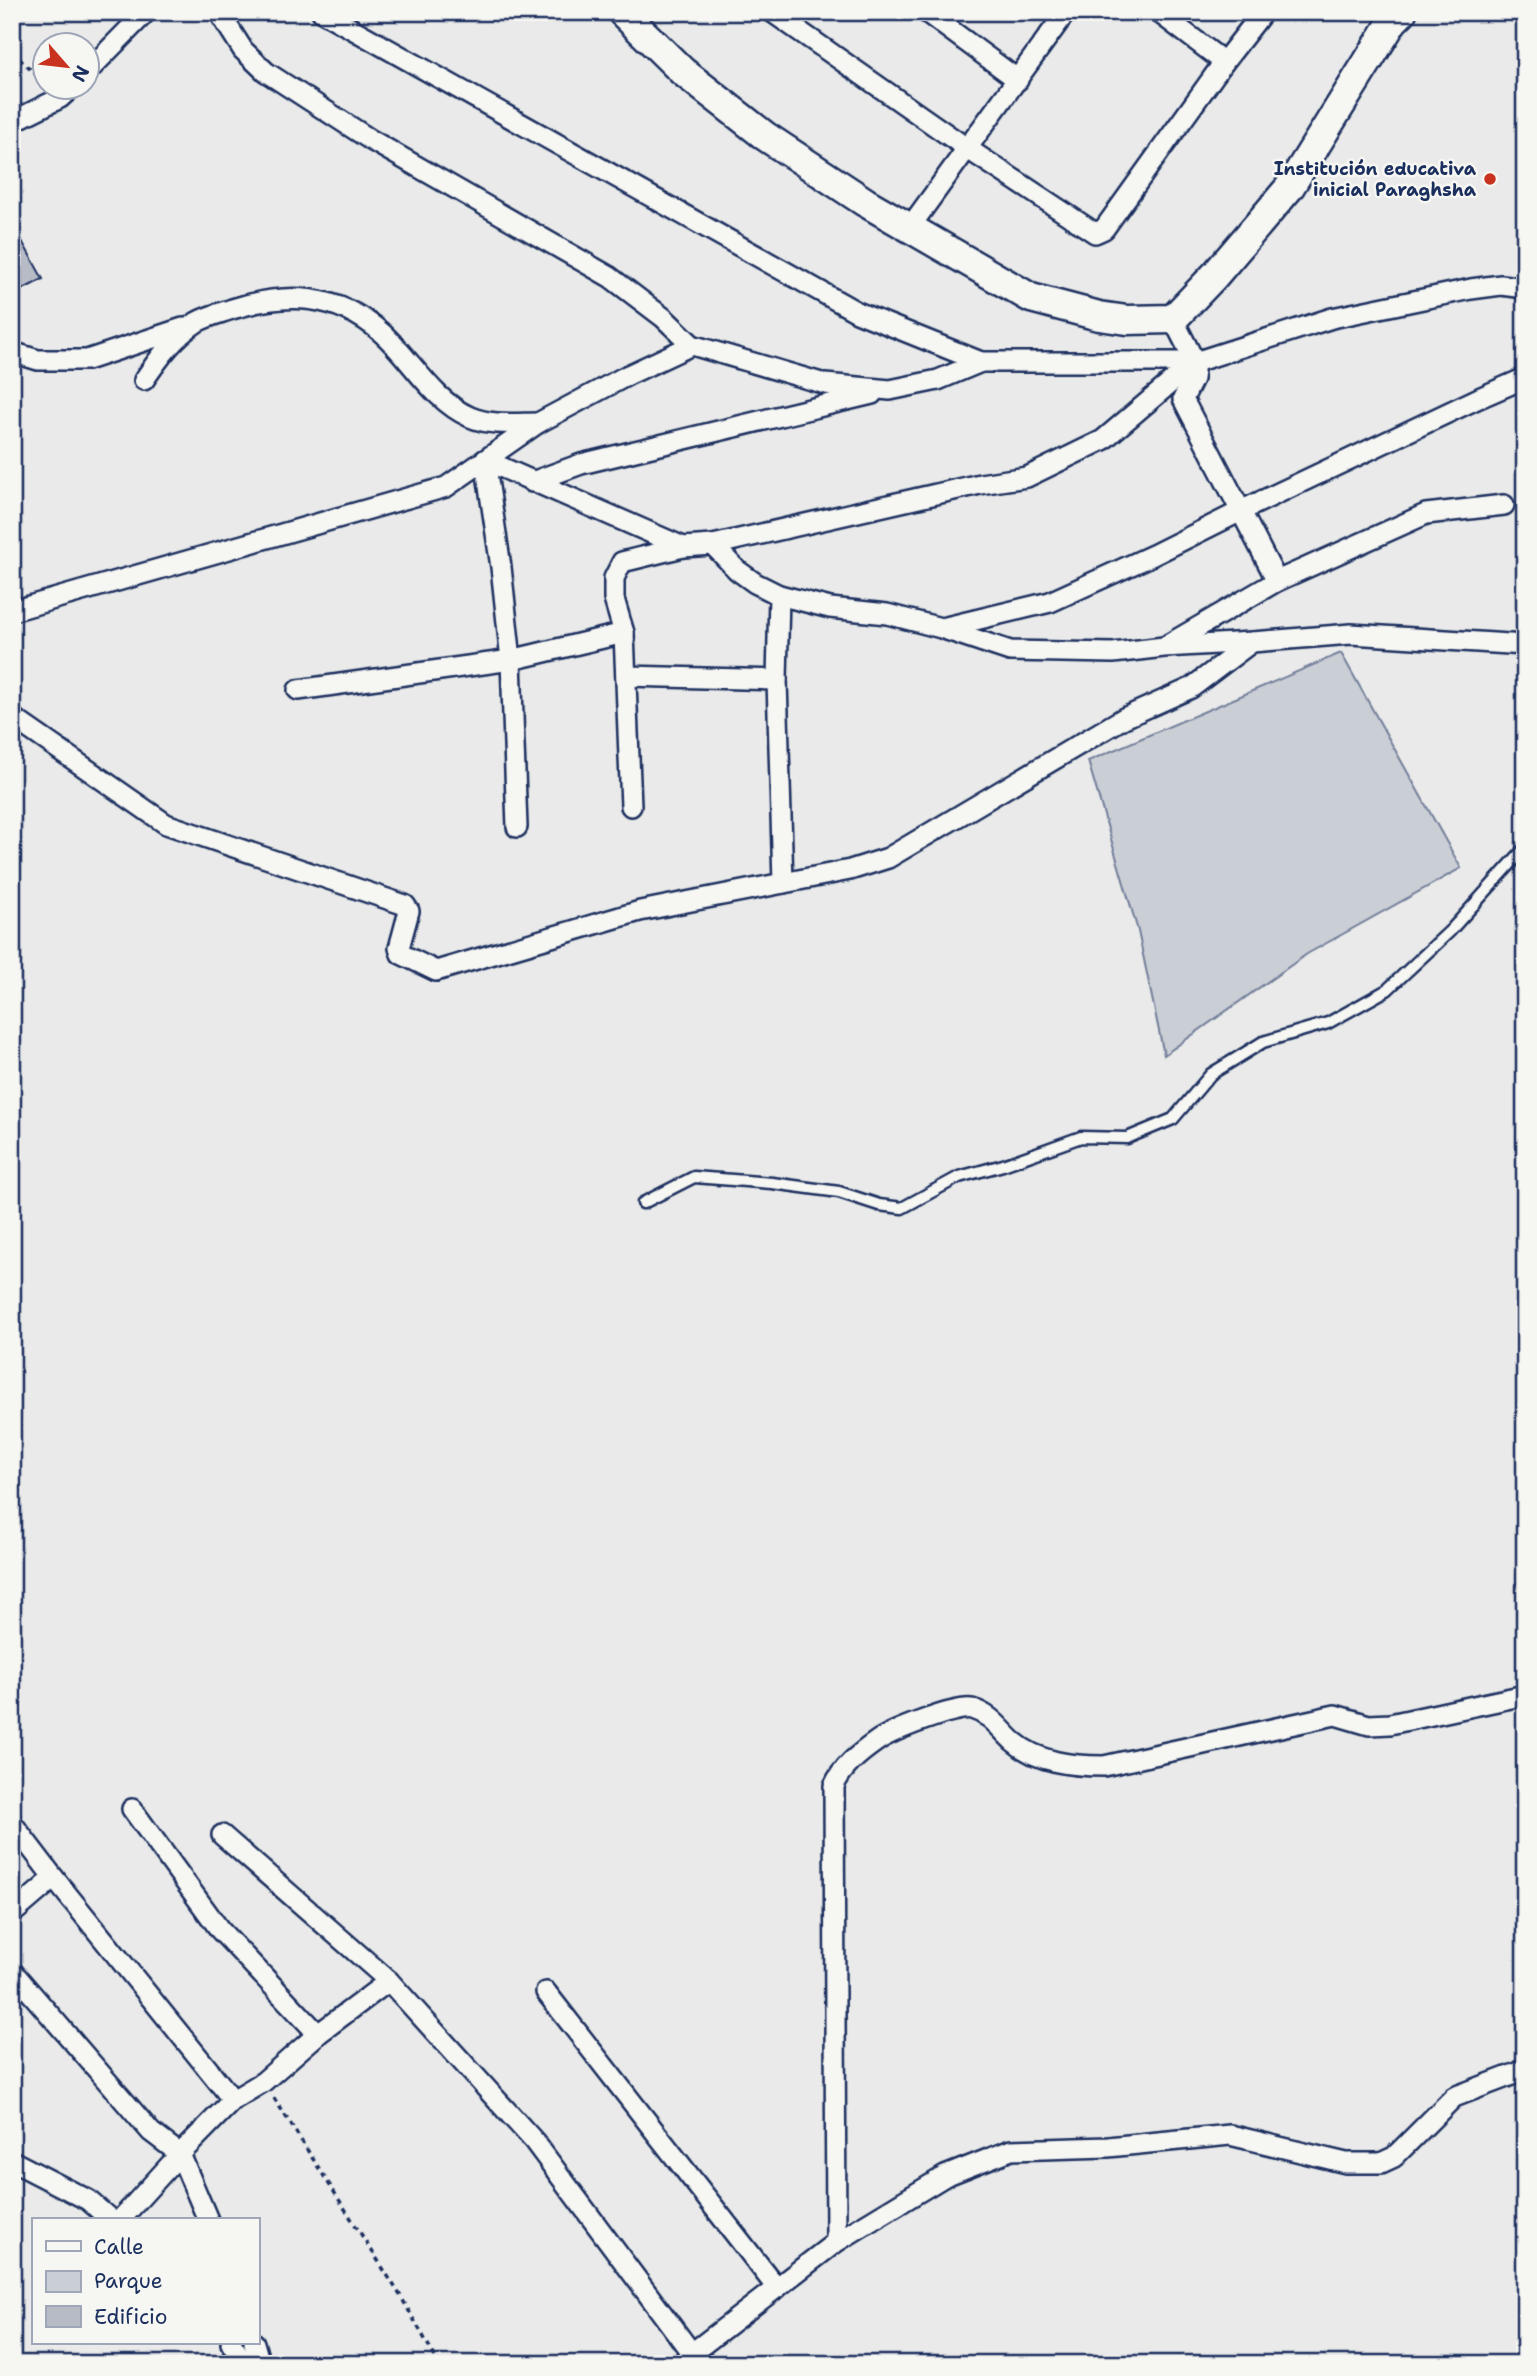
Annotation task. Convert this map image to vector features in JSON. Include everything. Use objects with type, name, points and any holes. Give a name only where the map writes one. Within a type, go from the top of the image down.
[{"type":"main road","points":[[622,12],[682,71],[765,136],[865,202],[1031,298],[1099,316],[1127,320],[1173,319],[1215,275],[1289,188],[1393,21],[1402,12]]},
{"type":"street","points":[[102,57],[146,12]]},
{"type":"street","points":[[219,12],[243,50],[267,72],[371,140],[610,276],[664,318],[692,345],[825,384],[890,390]]},
{"type":"street","points":[[322,12],[857,312],[981,362],[1195,362],[1332,318],[1471,289],[1501,285],[1525,288]]},
{"type":"street","points":[[926,12],[1018,80]]},
{"type":"street","points":[[910,227],[1066,12]]},
{"type":"street","points":[[1158,12],[1224,62]]},
{"type":"street","points":[[784,16],[968,149],[1095,233],[1100,233],[1263,12]]},
{"type":"street","points":[[12,122],[52,102]]},
{"type":"street","points":[[12,352],[38,360],[87,360],[251,303],[290,297],[331,303],[358,314],[383,334],[441,399],[468,416],[485,422],[538,423]]},
{"type":"street","points":[[1173,319],[1195,362],[1193,379],[1184,399],[1277,581]]},
{"type":"street","points":[[144,380],[169,345],[198,322]]},
{"type":"street","points":[[12,611],[446,487],[538,423],[628,375],[692,345]]},
{"type":"street","points":[[532,482],[580,464],[938,380],[981,362]]},
{"type":"street","points":[[631,806],[624,634],[614,599],[614,578],[622,562],[682,547],[713,545],[980,484],[1027,477],[1103,440],[1195,362]]},
{"type":"street","points":[[941,628],[1050,603],[1479,398],[1525,379]]},
{"type":"street","points":[[485,460],[682,547]]},
{"type":"street","points":[[485,460],[511,660],[517,827]]},
{"type":"street","points":[[1164,647],[1277,581],[1426,514],[1504,505]]},
{"type":"street","points":[[713,545],[737,570],[779,595],[830,608],[887,614],[941,628],[1010,651],[1113,653],[1351,634],[1525,645]]},
{"type":"street","points":[[779,595],[777,680],[783,883]]},
{"type":"street","points":[[298,690],[511,660],[624,634]]},
{"type":"street","points":[[12,717],[166,824],[405,905],[409,911],[399,948],[401,954],[436,971],[640,911],[850,870],[888,858],[1124,718],[1191,688],[1252,642]]},
{"type":"street","points":[[625,676],[777,680]]},
{"type":"street","points":[[836,2242],[834,1786],[839,1774],[880,1739],[944,1713],[968,1708],[990,1716],[1015,1742],[1047,1760],[1074,1766],[1104,1766],[1335,1715],[1369,1725],[1390,1724],[1525,1695]]},
{"type":"street","points":[[132,1809],[220,1930],[318,2034]]},
{"type":"street","points":[[12,1823],[233,2100]]},
{"type":"street","points":[[222,1835],[388,1981],[534,2141],[691,2360],[836,2242],[945,2176],[1011,2150],[1108,2147],[1230,2135],[1346,2163],[1381,2163],[1394,2157],[1454,2097],[1525,2070]]},
{"type":"street","points":[[12,1914],[54,1878]]},
{"type":"street","points":[[12,1971],[152,2132],[180,2154],[207,2218]]},
{"type":"street","points":[[122,2218],[233,2100],[263,2082],[318,2034],[388,1981]]},
{"type":"street","points":[[546,1992],[777,2288]]},
{"type":"street","points":[[12,2161],[88,2200],[109,2218]]},
{"type":"street","points":[[232,2344],[245,2364]]},
{"type":"street","points":[[254,2344],[260,2364]]},
{"type":"lane","points":[[643,1203],[694,1177],[772,1183],[838,1192],[879,1205],[902,1208],[959,1177],[1003,1165],[1081,1137],[1127,1138],[1173,1119],[1211,1074],[1263,1042],[1328,1023],[1387,990],[1450,931],[1525,848]]},
{"type":"path","points":[[12,52],[32,71]]},
{"type":"path","points":[[263,2082],[400,2295],[439,2364]]},
{"type":"green space","points":[[1341,653],[1461,868],[1307,954],[1164,1055],[1138,931],[1088,761]]},
{"type":"building","points":[[12,223],[43,279],[12,295]]},
{"type":"place","name":"Institución educativa inicial Paraghsha","points":[[1490,179]]}]
